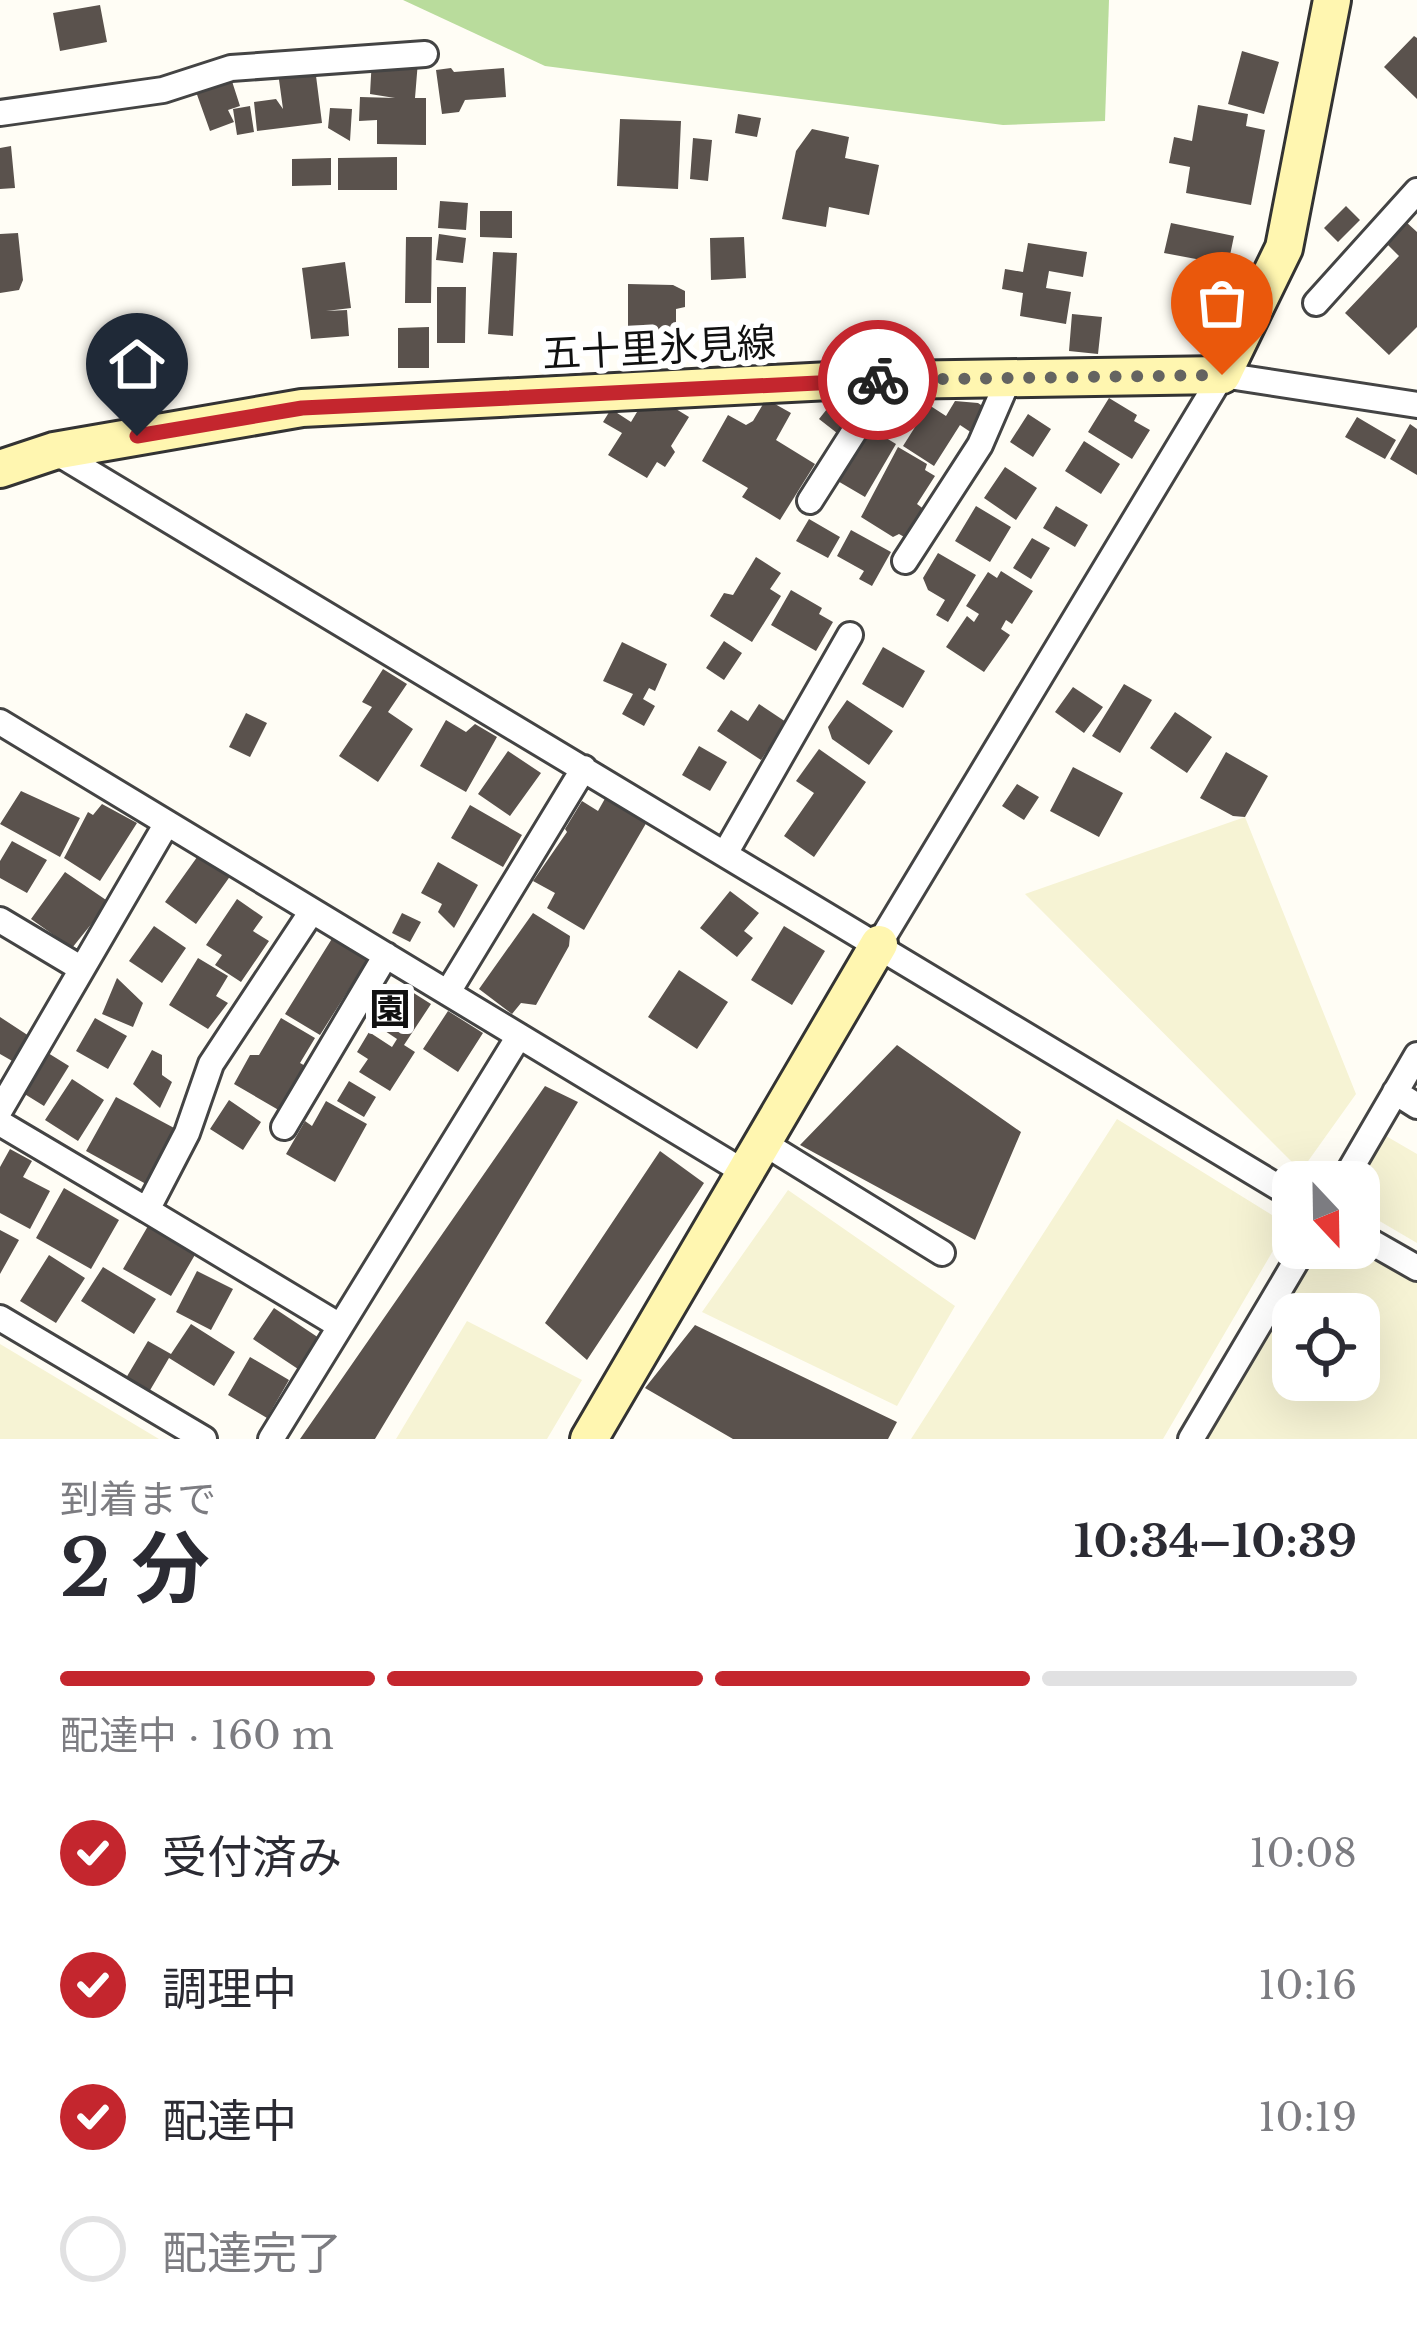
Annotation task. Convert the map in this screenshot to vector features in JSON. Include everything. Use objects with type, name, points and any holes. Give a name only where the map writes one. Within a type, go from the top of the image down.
[{"type":"main road","points":[[1222,375],[1284,248],[1332,0]]},
{"type":"main road","name":"五十里氷見線","points":[[0,470],[54,451],[302,408],[886,380],[1222,375]]},
{"type":"main road","points":[[589,1439],[879,944]]},
{"type":"street","points":[[0,113],[163,90],[231,68],[425,54]]},
{"type":"street","points":[[1316,303],[1417,191]]},
{"type":"street","points":[[879,944],[1222,375],[1417,405]]},
{"type":"street","points":[[904,561],[980,445],[1009,379]]},
{"type":"street","points":[[810,501],[886,380]]},
{"type":"street","points":[[54,451],[1272,1183]]},
{"type":"street","points":[[726,852],[850,635]]},
{"type":"street","points":[[0,722],[519,1036],[942,1253]]},
{"type":"street","points":[[448,992],[584,768]]},
{"type":"street","points":[[0,1109],[166,823]]},
{"type":"street","points":[[147,1210],[188,1133],[211,1064],[312,911]]},
{"type":"street","points":[[0,920],[82,969]]},
{"type":"street","points":[[284,1127],[386,955]]},
{"type":"street","points":[[271,1439],[519,1036]]},
{"type":"street","points":[[1358,1161],[1406,1099],[1417,1054]]},
{"type":"street","points":[[0,1123],[340,1326]]},
{"type":"street","points":[[1380,1247],[1417,1268]]},
{"type":"street","points":[[1191,1439],[1292,1269]]},
{"type":"street","points":[[0,1318],[204,1439]]},
{"type":"shaded area","points":[[1245,817],[1356,1094],[1308,1161],[1291,1161],[1025,894]]},
{"type":"shaded area","points":[[1117,1119],[1272,1215],[1272,1252],[1163,1439],[911,1439]]},
{"type":"shaded area","points":[[1386,1136],[1417,1154],[1417,1243],[1380,1221],[1380,1161],[1370,1161]]},
{"type":"shaded area","points":[[788,1190],[955,1306],[897,1406],[702,1312]]},
{"type":"shaded area","points":[[1380,1258],[1417,1280],[1417,1439],[1205,1439],[1272,1325],[1272,1401],[1380,1401],[1380,1293],[1291,1293],[1305,1269],[1380,1269]]},
{"type":"shaded area","points":[[467,1321],[582,1380],[547,1439],[396,1439]]},
{"type":"shaded area","points":[[0,1344],[159,1439],[0,1439]]},
{"type":"green space","points":[[403,0],[1109,0],[1105,121],[1003,125],[545,66]]},
{"type":"building","points":[[100,5],[107,42],[60,51],[53,13]]},
{"type":"building","points":[[1417,38],[1417,99],[1384,67]]},
{"type":"building","points":[[1242,51],[1279,62],[1264,114],[1228,104]]},
{"type":"building","points":[[372,58],[418,61],[415,98],[426,98],[426,145],[377,144],[377,120],[359,121],[360,97],[395,98],[370,94]]},
{"type":"building","points":[[314,60],[322,123],[257,131],[254,102],[276,99],[283,109],[277,65]]},
{"type":"building","points":[[451,68],[454,72],[504,68],[506,97],[465,100],[459,112],[442,114],[436,70]]},
{"type":"building","points":[[229,72],[240,106],[228,110],[234,122],[210,131],[195,89]]},
{"type":"building","points":[[1198,105],[1248,114],[1246,126],[1265,130],[1251,205],[1186,193],[1190,167],[1169,163],[1174,137],[1192,141]]},
{"type":"building","points":[[250,106],[254,132],[237,135],[233,109]]},
{"type":"building","points":[[330,108],[352,109],[350,141],[328,128]]},
{"type":"building","points":[[738,114],[761,118],[757,137],[735,133]]},
{"type":"building","points":[[620,119],[681,121],[678,189],[617,186]]},
{"type":"building","points":[[812,129],[849,137],[845,158],[879,165],[869,215],[829,207],[826,227],[782,219],[796,151]]},
{"type":"building","points":[[693,138],[712,140],[708,181],[690,179]]},
{"type":"building","points":[[11,146],[15,188],[0,189],[0,148]]},
{"type":"building","points":[[397,157],[397,190],[338,190],[338,158]]},
{"type":"building","points":[[331,158],[331,185],[292,186],[292,159]]},
{"type":"building","points":[[440,201],[468,203],[466,230],[438,228]]},
{"type":"building","points":[[1346,206],[1360,220],[1338,242],[1324,228]]},
{"type":"building","points":[[480,211],[512,211],[512,238],[480,237]]},
{"type":"building","points":[[1405,221],[1417,232],[1417,327],[1389,355],[1345,313],[1399,256],[1385,242]]},
{"type":"building","points":[[1171,223],[1234,236],[1228,265],[1164,253]]},
{"type":"building","points":[[18,233],[23,280],[19,290],[0,293],[0,234]]},
{"type":"building","points":[[439,234],[466,238],[463,263],[436,260]]},
{"type":"building","points":[[406,237],[432,237],[431,303],[405,303]]},
{"type":"building","points":[[744,237],[746,278],[711,280],[710,238]]},
{"type":"building","points":[[1028,243],[1087,252],[1083,277],[1049,271],[1046,288],[1071,292],[1066,324],[1020,316],[1023,293],[1002,289],[1005,269],[1023,272]]},
{"type":"building","points":[[493,252],[517,253],[513,336],[488,334]]},
{"type":"building","points":[[345,262],[351,308],[326,311],[347,310],[349,336],[311,339],[302,268]]},
{"type":"building","points":[[628,284],[673,285],[685,291],[685,307],[676,309],[676,330],[684,335],[637,334],[637,328],[628,328]]},
{"type":"building","points":[[437,287],[466,287],[465,343],[437,343]]},
{"type":"building","points":[[1072,314],[1102,317],[1098,354],[1069,351]]},
{"type":"building","points":[[429,327],[429,368],[398,368],[398,328]]},
{"type":"building","points":[[839,394],[857,409],[837,433],[819,419]]},
{"type":"building","points":[[1109,398],[1137,415],[1134,421],[1150,430],[1132,459],[1088,432]]},
{"type":"building","points":[[766,399],[791,413],[776,440],[815,464],[780,520],[742,497],[748,488],[702,461],[728,415],[746,425]]},
{"type":"building","points":[[922,400],[903,433],[886,423],[897,404]]},
{"type":"building","points":[[663,401],[689,417],[671,446],[675,452],[665,467],[657,462],[647,478],[608,455],[622,433],[603,422],[611,409],[631,422],[643,402],[657,411]]},
{"type":"building","points":[[955,401],[978,403],[987,409],[972,433],[960,425],[934,466],[903,446],[929,405],[946,416]]},
{"type":"building","points":[[1028,414],[1051,429],[1033,457],[1010,442]]},
{"type":"building","points":[[1357,417],[1396,440],[1385,459],[1345,437]]},
{"type":"building","points":[[1410,424],[1417,429],[1417,475],[1390,459]]},
{"type":"building","points":[[868,427],[896,444],[865,497],[836,480]]},
{"type":"building","points":[[1084,441],[1120,464],[1101,494],[1065,471]]},
{"type":"building","points":[[898,447],[927,464],[925,470],[935,476],[917,504],[925,510],[906,538],[893,537],[861,517]]},
{"type":"building","points":[[1005,467],[1037,488],[1016,520],[984,498]]},
{"type":"building","points":[[976,506],[1011,527],[990,562],[955,541]]},
{"type":"building","points":[[1056,506],[1088,525],[1075,547],[1043,528]]},
{"type":"building","points":[[809,519],[840,537],[828,558],[796,541]]},
{"type":"building","points":[[851,530],[891,552],[872,586],[859,579],[864,571],[837,556]]},
{"type":"building","points":[[1032,538],[1050,548],[1031,579],[1013,568]]},
{"type":"building","points":[[938,553],[976,575],[948,622],[936,615],[945,600],[928,590],[923,578]]},
{"type":"building","points":[[756,557],[781,573],[770,589],[781,596],[752,642],[710,616],[724,593],[733,595]]},
{"type":"building","points":[[1001,571],[1033,591],[1012,624],[1006,620],[1001,629],[1010,635],[984,672],[946,647],[967,616],[974,622],[979,614],[966,606],[988,572],[997,578]]},
{"type":"building","points":[[791,590],[822,608],[819,614],[833,622],[816,651],[771,625]]},
{"type":"building","points":[[724,641],[742,653],[724,680],[706,668]]},
{"type":"building","points":[[622,642],[667,664],[655,691],[649,688],[643,699],[655,706],[644,726],[622,714],[633,694],[603,681]]},
{"type":"building","points":[[883,647],[925,671],[903,708],[862,684]]},
{"type":"building","points":[[383,669],[407,684],[388,712],[413,729],[378,782],[339,756],[372,707],[362,702]]},
{"type":"building","points":[[1124,684],[1152,700],[1120,753],[1092,736]]},
{"type":"building","points":[[1073,687],[1103,707],[1084,733],[1055,712]]},
{"type":"building","points":[[847,700],[893,731],[869,765],[832,739],[828,727]]},
{"type":"building","points":[[759,704],[786,722],[761,760],[717,731],[731,710],[748,721]]},
{"type":"building","points":[[1175,712],[1212,737],[1187,773],[1150,748]]},
{"type":"building","points":[[246,713],[267,723],[250,757],[229,747]]},
{"type":"building","points":[[446,720],[466,732],[475,724],[497,737],[466,792],[420,766]]},
{"type":"building","points":[[699,746],[727,762],[710,791],[682,775]]},
{"type":"building","points":[[819,749],[866,782],[814,857],[784,836],[814,793],[796,781]]},
{"type":"building","points":[[508,751],[541,773],[510,816],[478,794]]},
{"type":"building","points":[[1226,752],[1268,776],[1245,817],[1233,816],[1200,798]]},
{"type":"building","points":[[1073,767],[1123,793],[1099,837],[1050,811]]},
{"type":"building","points":[[1017,784],[1039,797],[1024,820],[1002,806]]},
{"type":"building","points":[[21,791],[80,818],[60,857],[0,824]]},
{"type":"building","points":[[607,795],[648,820],[584,930],[547,908],[555,893],[533,881],[582,801],[598,811]]},
{"type":"building","points":[[102,804],[137,823],[100,881],[64,858],[88,812],[93,815]]},
{"type":"building","points":[[470,805],[522,835],[503,867],[451,838]]},
{"type":"building","points":[[12,841],[47,860],[27,893],[0,878],[0,861]]},
{"type":"building","points":[[200,853],[231,875],[196,924],[165,902]]},
{"type":"building","points":[[438,862],[478,885],[454,928],[438,912],[442,904],[421,893]]},
{"type":"building","points":[[65,872],[109,902],[72,948],[31,919]]},
{"type":"building","points":[[730,891],[759,913],[744,931],[753,938],[737,957],[700,928]]},
{"type":"building","points":[[237,899],[263,917],[253,931],[269,941],[241,982],[215,965],[222,955],[206,945]]},
{"type":"building","points":[[402,913],[421,922],[410,942],[392,933]]},
{"type":"building","points":[[533,913],[570,936],[569,946],[536,1005],[521,1003],[512,1014],[479,989]]},
{"type":"building","points":[[154,926],[186,948],[162,983],[129,961]]},
{"type":"building","points":[[784,926],[825,951],[792,1005],[751,980]]},
{"type":"building","points":[[333,937],[368,959],[320,1035],[285,1014]]},
{"type":"building","points":[[198,958],[228,976],[216,996],[228,1003],[208,1029],[169,1005]]},
{"type":"building","points":[[679,970],[728,1002],[697,1049],[648,1017]]},
{"type":"building","points":[[117,978],[143,1003],[133,1027],[102,1014]]},
{"type":"building","points":[[401,985],[431,1004],[404,1045],[415,1052],[390,1091],[359,1072],[368,1059],[357,1052],[369,1032],[392,1047],[397,1039],[364,1017],[380,993],[390,1001]]},
{"type":"building","points":[[448,1011],[483,1033],[458,1072],[423,1049]]},
{"type":"building","points":[[0,1017],[29,1036],[14,1062],[0,1054]]},
{"type":"building","points":[[95,1018],[127,1036],[108,1069],[76,1051]]},
{"type":"building","points":[[281,1018],[315,1038],[300,1063],[309,1068],[282,1112],[234,1084],[250,1055],[259,1055]]},
{"type":"building","points":[[897,1045],[1021,1132],[975,1240],[800,1145]]},
{"type":"building","points":[[152,1050],[162,1055],[162,1075],[172,1082],[160,1108],[133,1084]]},
{"type":"building","points":[[48,1053],[69,1066],[44,1106],[23,1093]]},
{"type":"building","points":[[72,1079],[104,1100],[78,1141],[45,1120]]},
{"type":"building","points":[[349,1081],[376,1097],[364,1117],[337,1101]]},
{"type":"building","points":[[545,1086],[578,1102],[375,1439],[300,1439]]},
{"type":"building","points":[[116,1097],[176,1129],[146,1184],[86,1151]]},
{"type":"building","points":[[229,1100],[261,1122],[243,1150],[210,1129]]},
{"type":"building","points":[[326,1101],[367,1124],[335,1182],[286,1154],[305,1121],[312,1126]]},
{"type":"building","points":[[10,1149],[32,1161],[23,1177],[50,1191],[30,1229],[0,1213],[0,1167]]},
{"type":"building","points":[[660,1151],[704,1183],[587,1360],[545,1323]]},
{"type":"building","points":[[64,1188],[119,1220],[91,1269],[36,1238]]},
{"type":"building","points":[[148,1226],[196,1253],[171,1296],[123,1269]]},
{"type":"building","points":[[0,1230],[19,1240],[0,1274]]},
{"type":"building","points":[[49,1255],[85,1278],[56,1323],[20,1301]]},
{"type":"building","points":[[103,1267],[156,1299],[134,1334],[81,1301]]},
{"type":"building","points":[[197,1271],[233,1289],[211,1330],[176,1312]]},
{"type":"building","points":[[274,1308],[319,1338],[298,1369],[253,1339]]},
{"type":"building","points":[[191,1324],[235,1352],[214,1386],[169,1358],[149,1392],[126,1378],[148,1341],[171,1354]]},
{"type":"building","points":[[695,1325],[897,1422],[888,1439],[733,1439],[645,1388]]},
{"type":"building","points":[[250,1357],[289,1380],[267,1418],[228,1395]]},
{"type":"way so far","points":[[878,380],[1222,375]]},
{"type":"district","name":"園","points":[[390,1009]]},
{"type":"route","points":[[137,436],[302,408],[878,380]]}]
